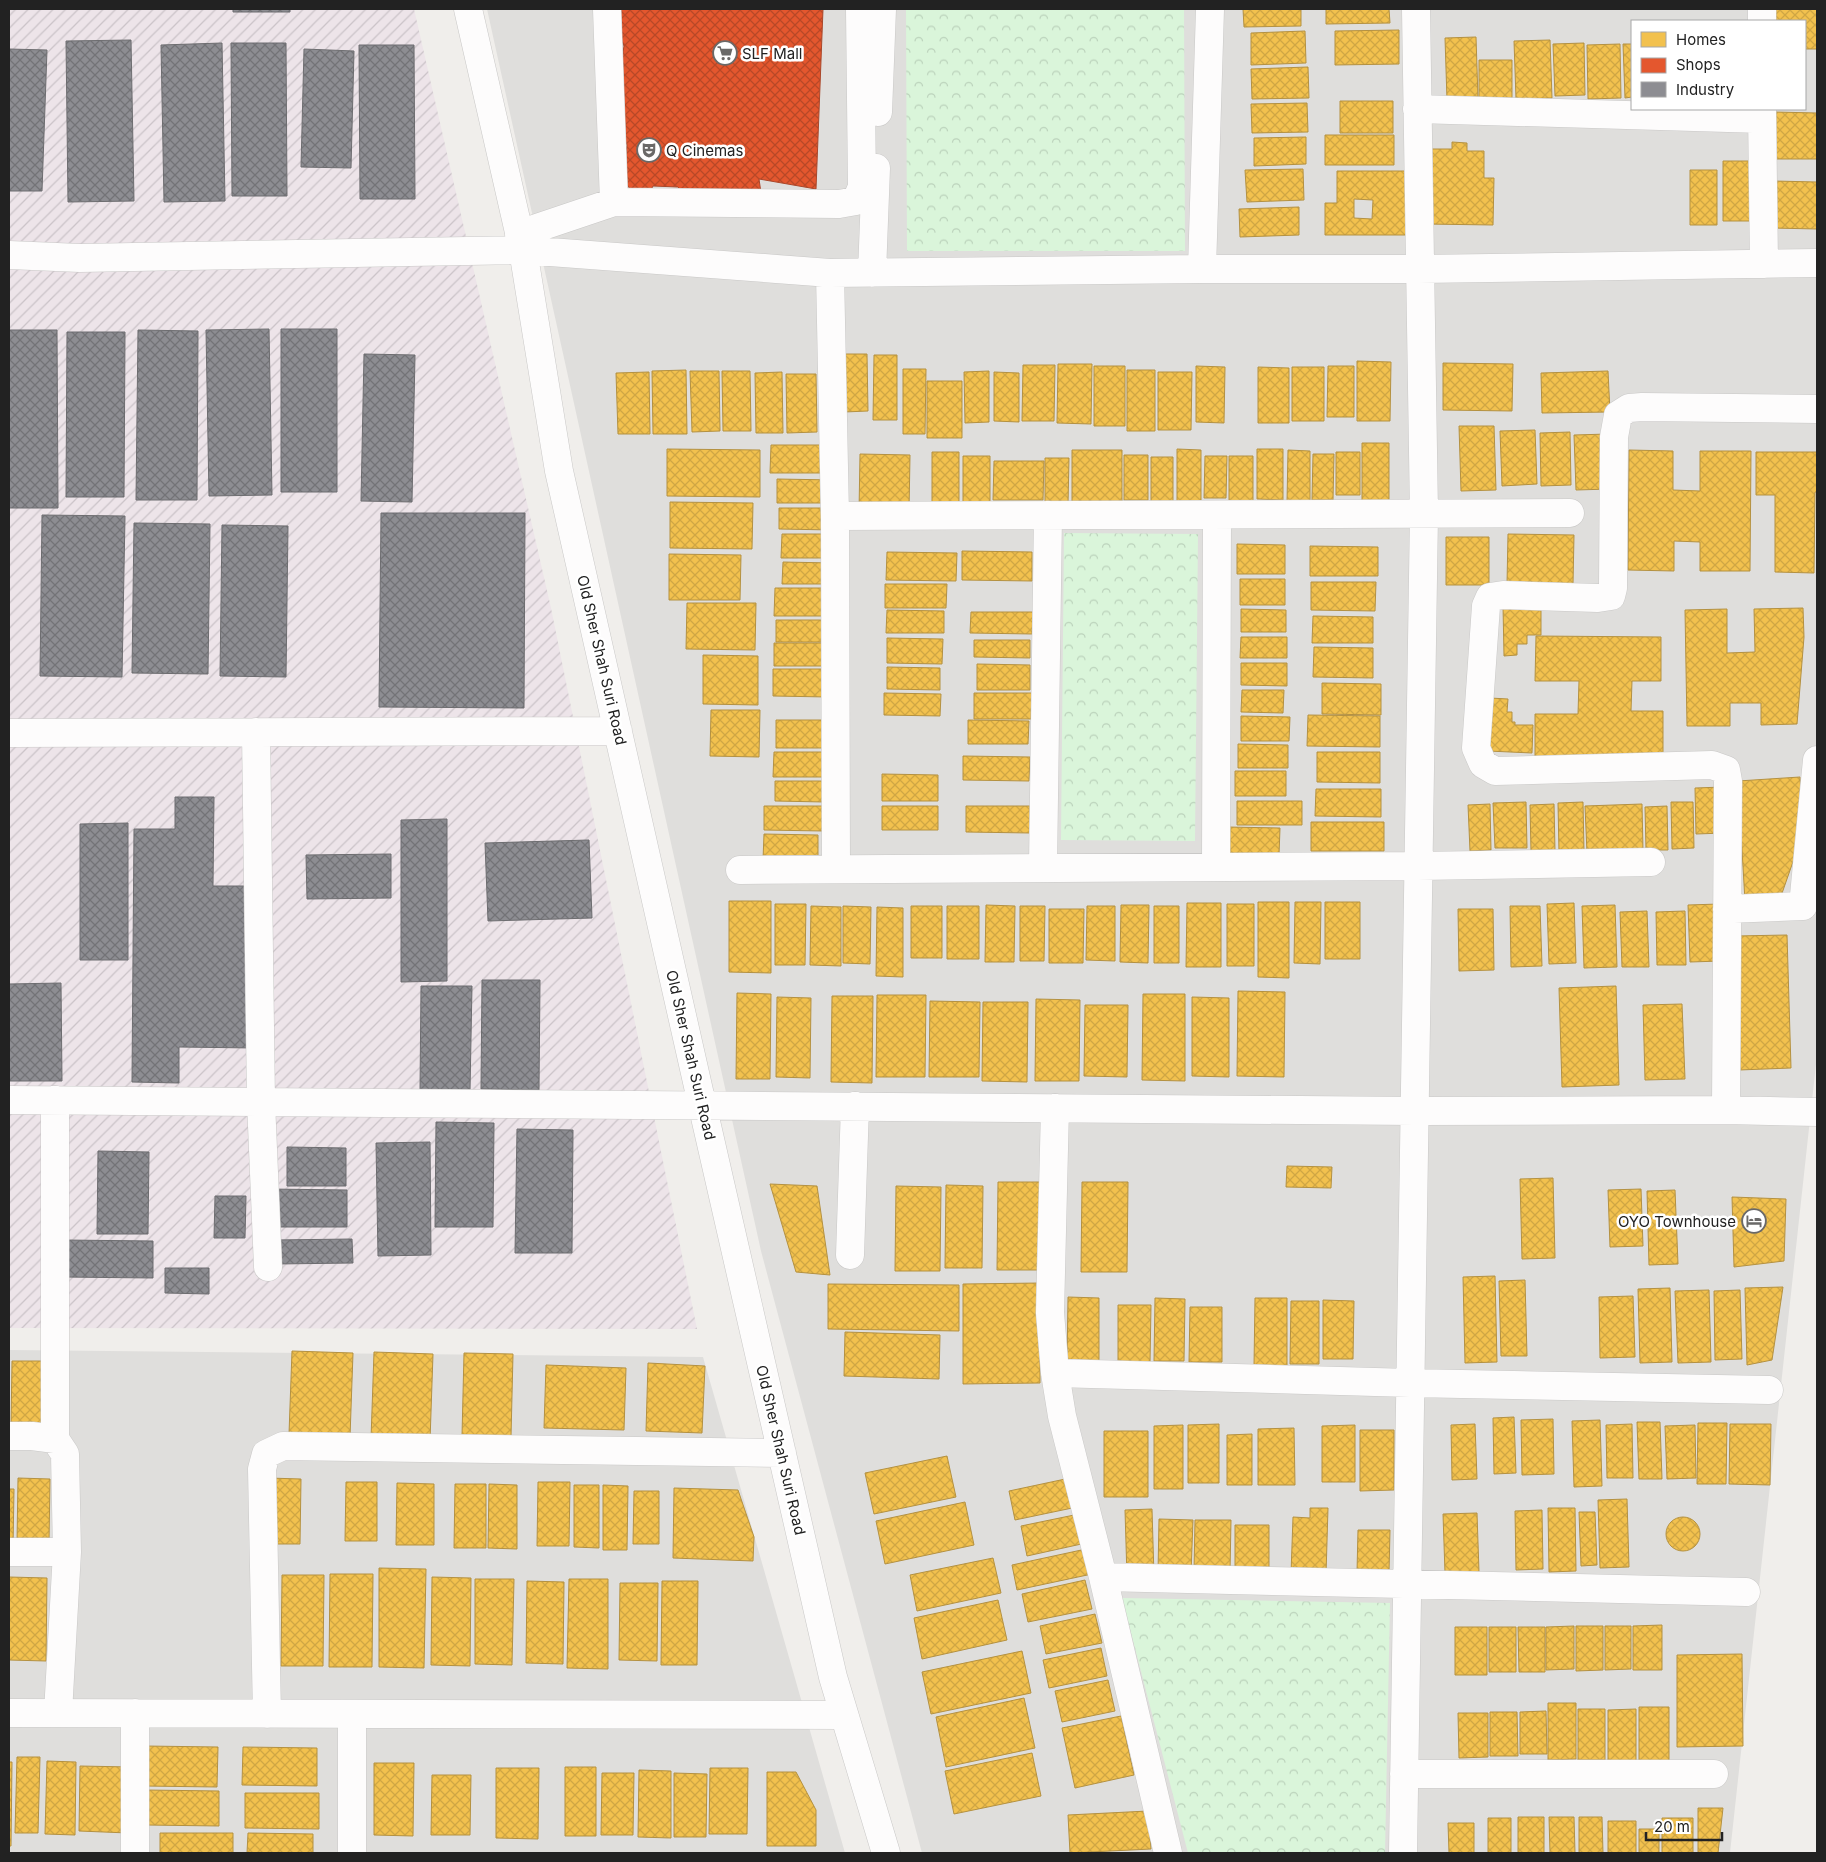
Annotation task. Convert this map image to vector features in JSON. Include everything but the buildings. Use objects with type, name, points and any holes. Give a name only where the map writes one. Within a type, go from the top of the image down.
[{"type":"street","name":"Old Sher Shah Suri Road","points":[[468,9],[521,242],[559,471],[702,1104],[833,1678],[886,1853]]},
{"type":"street","points":[[607,9],[614,202]]},
{"type":"street","points":[[521,242],[614,202],[839,204],[856,201],[862,187],[860,9]]},
{"type":"street","points":[[872,273],[882,9]]},
{"type":"street","points":[[1202,269],[1210,9]]},
{"type":"street","points":[[1403,1853],[1424,514],[1416,9]]},
{"type":"street","points":[[1417,110],[1762,114],[1764,264]]},
{"type":"street","points":[[9,255],[80,258],[521,242],[830,273],[1419,269],[1817,263]]},
{"type":"street","points":[[830,273],[835,516],[836,868]]},
{"type":"street","points":[[1726,1110],[1728,781],[1726,770],[1712,765],[1495,771],[1483,764],[1476,748],[1486,606],[1490,597],[1503,595],[1598,598],[1611,596],[1613,588],[1614,437],[1618,415],[1629,408],[1817,409]]},
{"type":"street","points":[[835,516],[1570,514]]},
{"type":"street","points":[[1043,867],[1048,515]]},
{"type":"street","points":[[1216,866],[1217,515]]},
{"type":"street","points":[[9,734],[618,731]]},
{"type":"street","points":[[256,732],[261,1102],[268,1267]]},
{"type":"street","points":[[1727,909],[1803,906],[1817,760]]},
{"type":"street","points":[[740,870],[1418,866],[1651,862]]},
{"type":"street","points":[[9,1100],[1414,1111],[1726,1110],[1817,1112]]},
{"type":"street","points":[[55,1100],[55,1439],[65,1454],[67,1552],[58,1713]]},
{"type":"street","points":[[850,1255],[855,1106]]},
{"type":"street","points":[[1054,1108],[1050,1313],[1054,1373],[1062,1416],[1103,1577],[1168,1853]]},
{"type":"street","points":[[1054,1373],[1410,1383],[1769,1390]]},
{"type":"street","points":[[9,1436],[55,1439]]},
{"type":"street","points":[[267,1714],[262,1469],[266,1454],[283,1446],[782,1453]]},
{"type":"street","points":[[9,1552],[67,1552]]},
{"type":"street","points":[[1103,1577],[1746,1592]]},
{"type":"street","points":[[9,1713],[844,1715]]},
{"type":"street","points":[[135,1713],[135,1853]]},
{"type":"street","points":[[352,1714],[352,1853]]},
{"type":"street","points":[[1404,1774],[1714,1774]]},
{"type":"shaded area","points":[[9,9],[414,9],[551,608],[697,1329],[9,1328]]},
{"type":"shaded area","points":[[487,9],[1817,9],[1817,1055],[1730,1853],[922,1853],[761,1251]]},
{"type":"shaded area","points":[[9,1350],[703,1357],[845,1853],[9,1853]]},
{"type":"green space","points":[[906,9],[1184,9],[1185,251],[907,251]]},
{"type":"green space","points":[[1064,533],[1198,534],[1195,841],[1061,840]]},
{"type":"green space","points":[[1122,1598],[1390,1603],[1385,1853],[1188,1853]]},
{"type":"place","name":"SLF Mall","points":[[725,53]]},
{"type":"place","name":"Q Cinemas","points":[[649,150]]},
{"type":"place","name":"OYO Townhouse","points":[[1754,1221]]}]
